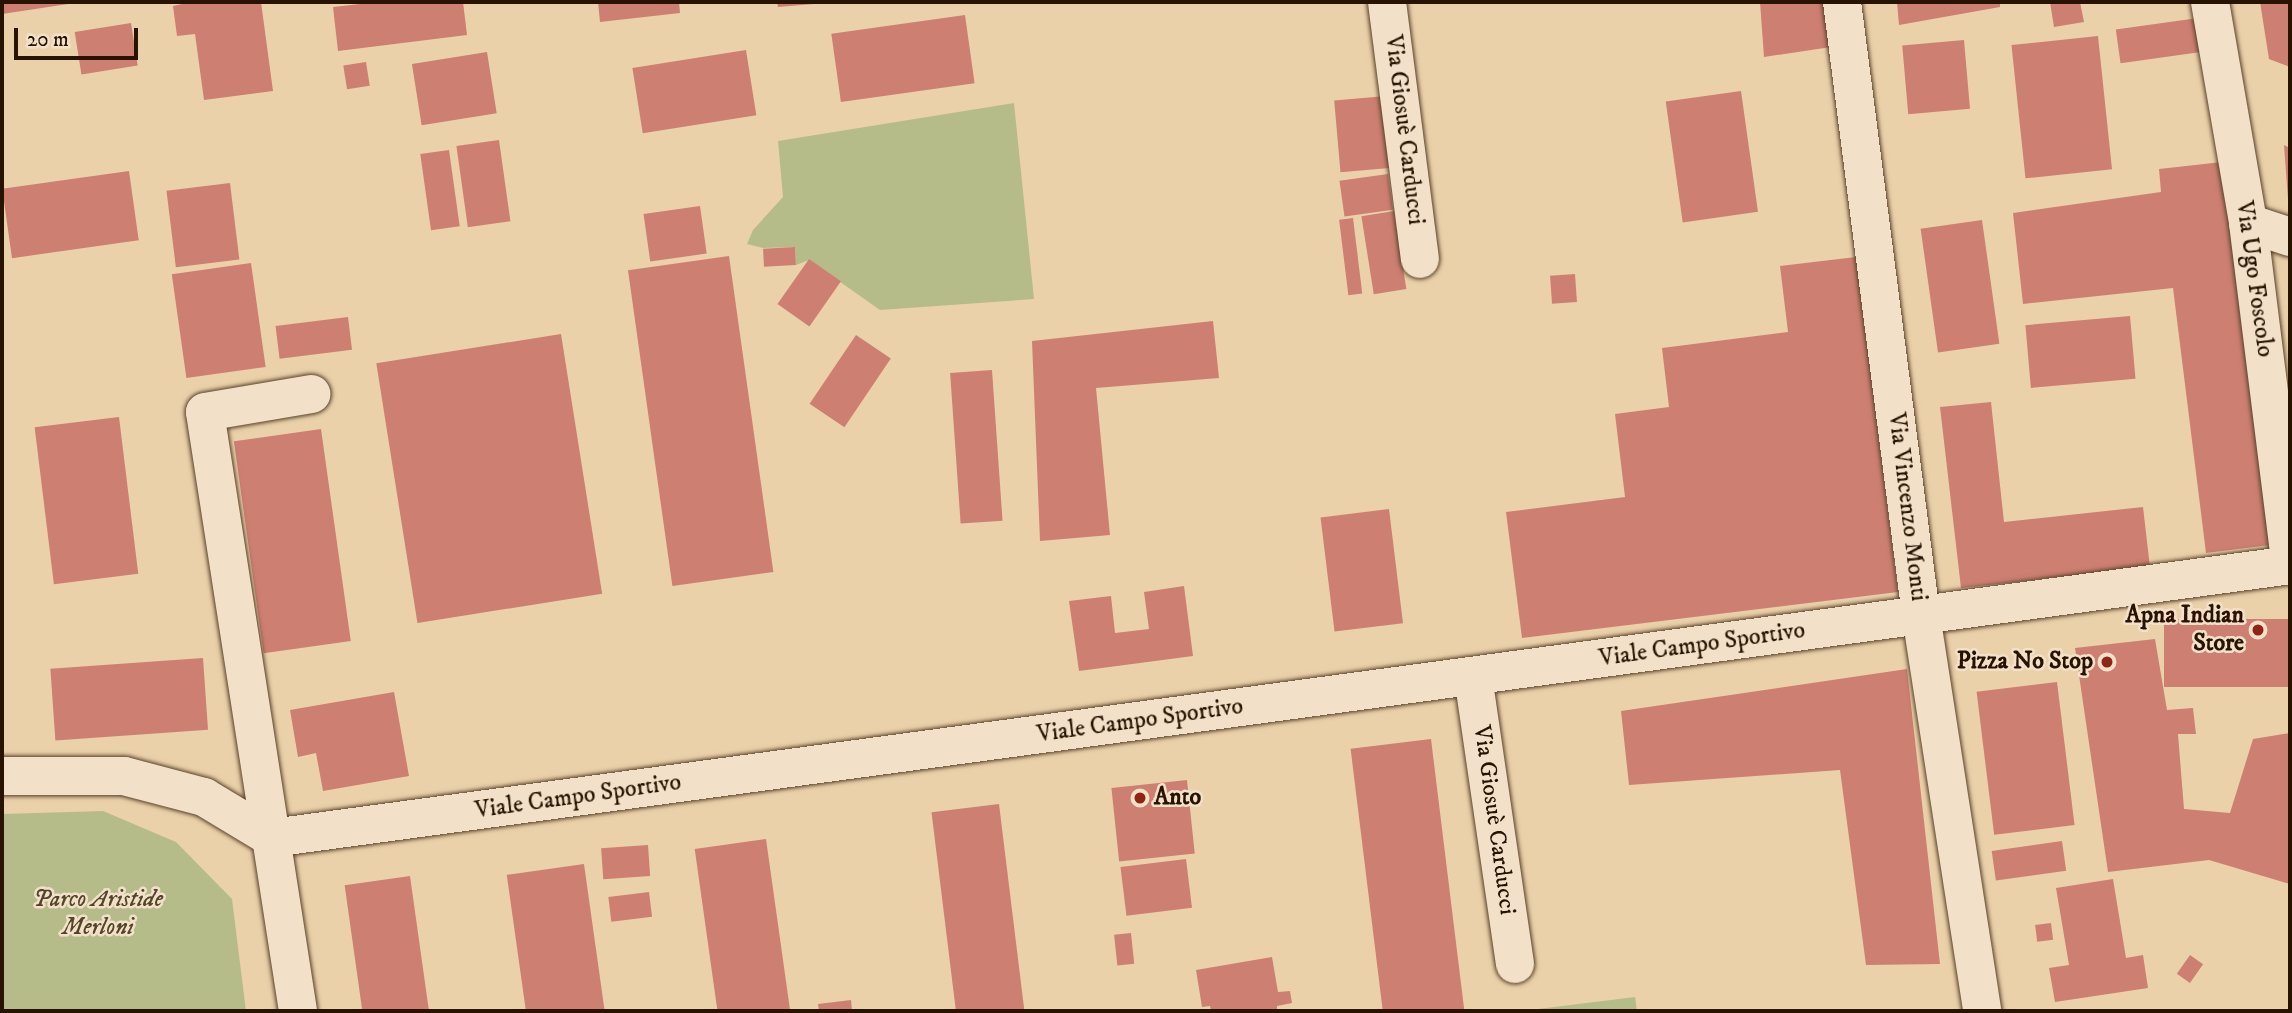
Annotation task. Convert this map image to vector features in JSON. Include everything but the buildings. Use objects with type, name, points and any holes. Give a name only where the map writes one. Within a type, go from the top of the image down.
[{"type":"street","name":"Via Giosuè Carducci","points":[[1387,2],[1420,259]]},
{"type":"street","name":"Via Vincenzo Monti","points":[[1842,2],[1921,615],[1982,1011]]},
{"type":"street","name":"Via Ugo Foscolo","points":[[2210,2],[2248,223],[2290,558]]},
{"type":"street","points":[[2248,223],[2290,237]]},
{"type":"street","points":[[298,1011],[205,412],[311,394]]},
{"type":"street","name":"Viale Campo Sportivo","points":[[272,838],[2290,565]]},
{"type":"street","name":"Via Giosuè Carducci","points":[[1473,676],[1515,964]]},
{"type":"street","points":[[3,766],[124,776],[204,797],[272,838]]},
{"type":"green space","points":[[1014,103],[1034,299],[880,310],[809,260],[796,265],[795,247],[763,248],[747,244],[753,230],[783,197],[778,141]]},
{"type":"green space","name":"Parco Aristide Merloni","points":[[103,811],[176,842],[232,899],[246,1011],[2,1011],[2,814]]},
{"type":"green space","points":[[1635,997],[1637,1011],[1521,1011]]},
{"type":"place","name":"Apna Indian Store","points":[[2258,630]]},
{"type":"place","name":"Pizza No Stop","points":[[2107,662]]},
{"type":"place","name":"Anto","points":[[1140,798]]}]
